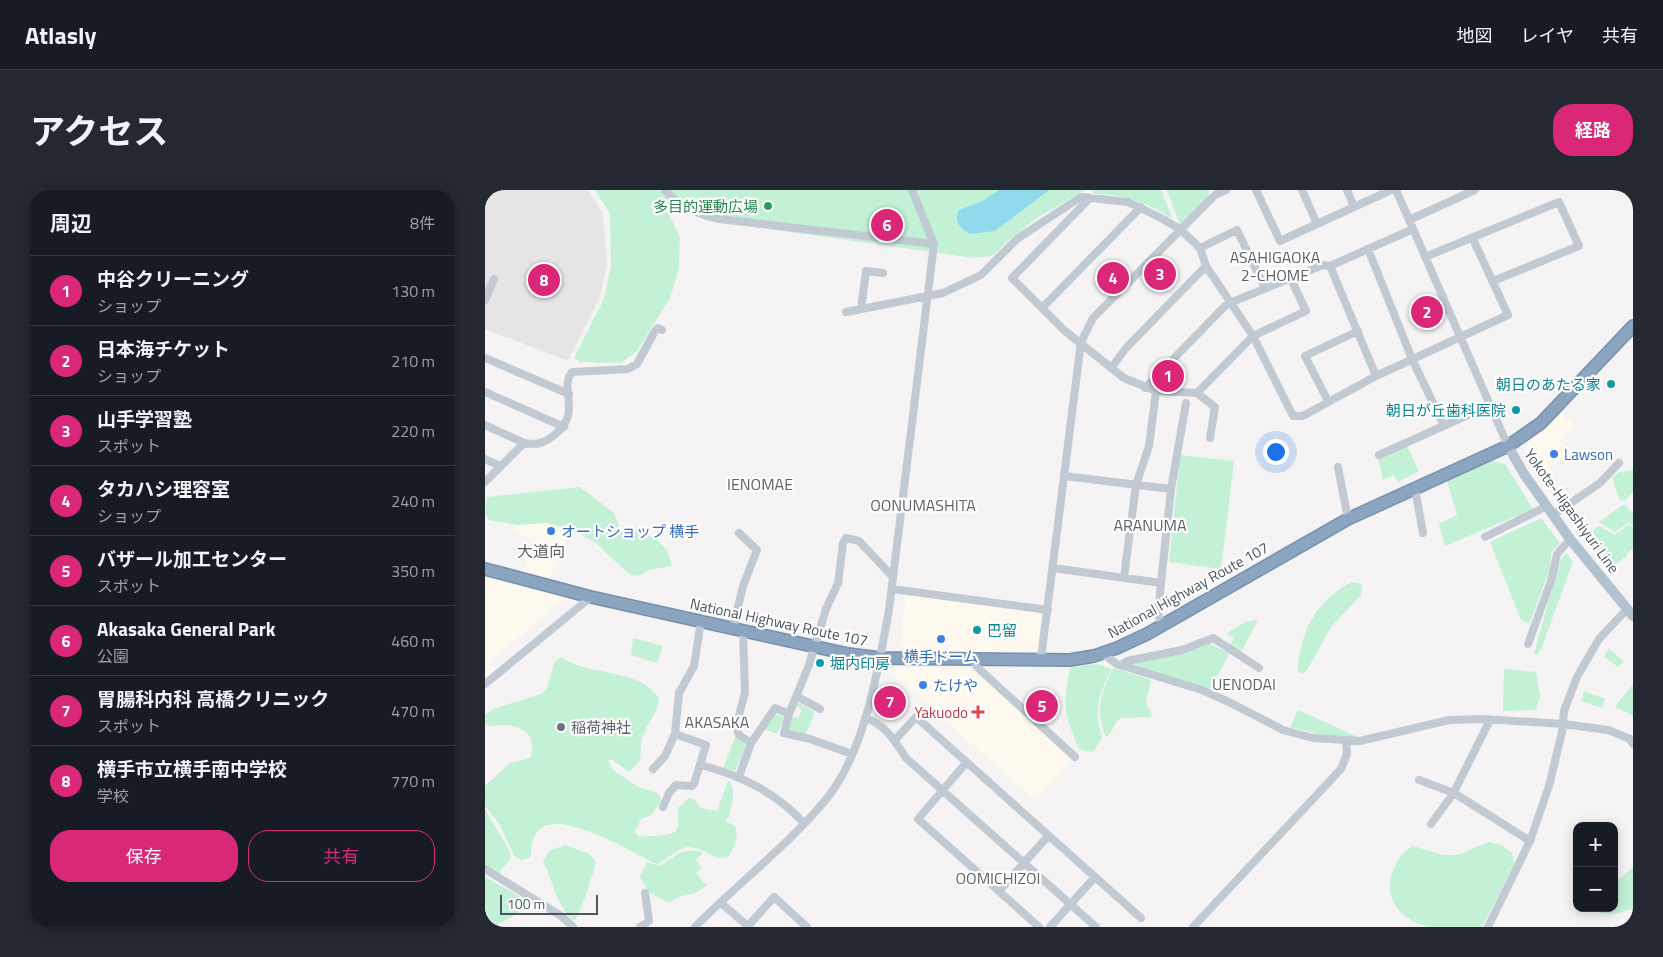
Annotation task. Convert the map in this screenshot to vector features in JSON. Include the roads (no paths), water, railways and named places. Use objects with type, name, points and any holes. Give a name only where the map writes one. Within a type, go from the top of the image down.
[{"type":"highway","name":"National Highway Route 107","points":[[485,569],[591,597],[814,647],[881,658],[973,660],[1041,658],[1070,660],[1103,654],[1162,625],[1348,520],[1508,446],[1541,423],[1633,326]]},
{"type":"main road","name":"Yokote-Higashiyuri Line","points":[[1508,446],[1570,539],[1630,612]]},
{"type":"street","points":[[665,190],[673,200],[689,210],[719,219],[934,244]]},
{"type":"street","points":[[695,927],[828,796],[852,754],[865,718],[881,658],[892,590],[934,244],[912,190]]},
{"type":"street","points":[[1041,658],[1081,342],[1093,318],[1181,230],[1214,193],[1226,190]]},
{"type":"street","points":[[1256,190],[1280,241],[1391,190]]},
{"type":"street","points":[[1302,190],[1317,224]]},
{"type":"street","points":[[1347,190],[1355,207]]},
{"type":"street","points":[[1396,190],[1508,446]]},
{"type":"street","points":[[1409,220],[1456,194],[1475,190]]},
{"type":"street","points":[[846,312],[943,293],[981,276],[1017,238],[1081,197],[1128,202],[1141,207],[1181,230],[1200,248],[1205,266],[1232,302],[1253,336],[1293,416],[1303,416],[1376,376],[1508,315],[1473,238]]},
{"type":"street","points":[[1090,198],[1012,278],[1065,332],[1081,342],[1124,378],[1156,391],[1197,393],[1215,407],[1209,438]]},
{"type":"street","points":[[1425,257],[1559,202],[1579,246],[1493,281]]},
{"type":"street","points":[[1042,308],[1141,207]]},
{"type":"street","points":[[1145,388],[1225,306],[1323,265],[1329,266],[1413,229]]},
{"type":"street","points":[[1200,248],[1237,230],[1265,288]]},
{"type":"street","points":[[1368,249],[1412,359],[1444,426]]},
{"type":"street","points":[[1112,367],[1126,348],[1205,266]]},
{"type":"street","points":[[1329,266],[1376,376]]},
{"type":"street","points":[[861,309],[866,271],[883,273]]},
{"type":"street","points":[[485,300],[494,279]]},
{"type":"street","points":[[1197,393],[1253,336],[1306,311],[1291,279]]},
{"type":"street","points":[[485,425],[524,443],[536,445],[546,441],[564,427],[569,418],[569,378],[572,372],[628,369],[637,364],[658,328],[662,330]]},
{"type":"street","points":[[1328,401],[1305,356],[1358,331]]},
{"type":"street","points":[[485,358],[569,394]]},
{"type":"street","points":[[1124,577],[1136,485],[1149,446],[1156,391]]},
{"type":"street","points":[[485,392],[564,427]]},
{"type":"street","points":[[1162,625],[1158,614],[1171,489],[1186,403]]},
{"type":"street","points":[[1379,455],[1490,405]]},
{"type":"street","points":[[485,482],[524,443]]},
{"type":"street","points":[[485,459],[500,466]]},
{"type":"street","points":[[1485,537],[1550,511],[1600,484],[1619,463]]},
{"type":"street","points":[[1338,467],[1348,520]]},
{"type":"street","points":[[1064,476],[1171,489]]},
{"type":"street","points":[[1415,489],[1423,533]]},
{"type":"street","points":[[739,533],[757,550],[743,586],[738,630],[745,694],[736,726],[739,735],[751,743]]},
{"type":"street","points":[[852,754],[810,739],[784,733],[789,714],[798,697],[826,609],[838,583],[843,543],[846,538],[859,541],[893,577]]},
{"type":"street","points":[[1528,644],[1551,581],[1557,554],[1570,539]]},
{"type":"street","points":[[1053,568],[1161,583]]},
{"type":"street","points":[[892,590],[1048,610]]},
{"type":"street","points":[[485,684],[591,597]]},
{"type":"street","points":[[1488,927],[1530,841],[1549,786],[1563,724],[1564,711],[1587,658],[1599,639],[1630,612]]},
{"type":"street","points":[[653,769],[665,756],[675,734],[679,692],[694,666],[701,621]]},
{"type":"street","points":[[1121,665],[1127,661],[1196,646],[1213,638],[1259,668]]},
{"type":"street","points":[[1103,654],[1121,665],[1229,702],[1283,730],[1313,738],[1345,742],[1360,741],[1449,720],[1490,720],[1563,724],[1608,730],[1630,739],[1633,744]]},
{"type":"street","points":[[973,660],[976,666],[1075,757]]},
{"type":"street","points":[[798,697],[820,709]]},
{"type":"street","points":[[739,777],[751,743],[775,708],[789,714]]},
{"type":"street","points":[[865,718],[874,721],[895,740],[906,758],[1096,927]]},
{"type":"street","points":[[895,740],[916,718],[1141,918]]},
{"type":"street","points":[[1431,824],[1454,793],[1490,720]]},
{"type":"street","points":[[663,807],[669,792],[676,785],[692,786],[701,765],[706,744],[675,734]]},
{"type":"street","points":[[1193,927],[1341,769],[1347,754],[1345,742]]},
{"type":"street","points":[[967,763],[918,818],[1039,927]]},
{"type":"street","points":[[701,765],[739,777],[786,804],[803,822]]},
{"type":"street","points":[[1419,780],[1454,793],[1530,841]]},
{"type":"street","points":[[999,891],[1049,836]]},
{"type":"street","points":[[485,869],[561,916],[573,927]]},
{"type":"street","points":[[1050,927],[1095,877]]},
{"type":"street","points":[[640,927],[649,921],[645,893]]},
{"type":"street","points":[[721,903],[749,926],[774,897],[807,927]]},
{"type":"water","points":[[999,190],[1049,190],[995,231],[969,234],[958,224],[959,210],[983,201]]},
{"type":"place","name":"多目的運動広場","points":[[768,206]]},
{"type":"place","name":"Akasaka General Park","points":[[887,225]]},
{"type":"place","name":"山手学習塾","points":[[1160,274]]},
{"type":"place","name":"タカハシ理容室","points":[[1113,278]]},
{"type":"place","name":"横手市立横手南中学校","points":[[544,280]]},
{"type":"place","name":"日本海チケット","points":[[1427,312]]},
{"type":"place","name":"中谷クリーニング","points":[[1168,376]]},
{"type":"place","name":"朝日のあたる家","points":[[1611,384]]},
{"type":"place","name":"朝日が丘歯科医院","points":[[1516,410]]},
{"type":"place","name":"Lawson","points":[[1554,454]]},
{"type":"place","name":"オートショップ 横手","points":[[551,531]]},
{"type":"place","name":"巴留","points":[[977,630]]},
{"type":"place","name":"横手ドーム","points":[[941,639]]},
{"type":"place","name":"堀内印房","points":[[820,663]]},
{"type":"place","name":"たけや","points":[[923,685]]},
{"type":"place","name":"胃腸科内科 高橋クリニック","points":[[890,702]]},
{"type":"place","name":"バザール加工センター","points":[[1042,706]]},
{"type":"place","name":"Yakuodo","points":[[978,712]]},
{"type":"place","name":"稲荷神社","points":[[561,727]]},
{"type":"district","name":"ASAHIGAOKA 2-CHOME","points":[[1275,266]]},
{"type":"district","name":"IENOMAE","points":[[760,484]]},
{"type":"district","name":"OONUMASHITA","points":[[923,505]]},
{"type":"district","name":"ARANUMA","points":[[1150,525]]},
{"type":"district","name":"大道向","points":[[541,551]]},
{"type":"district","name":"UENODAI","points":[[1244,684]]},
{"type":"district","name":"AKASAKA","points":[[717,722]]},
{"type":"district","name":"OOMICHIZOI","points":[[998,878]]}]
